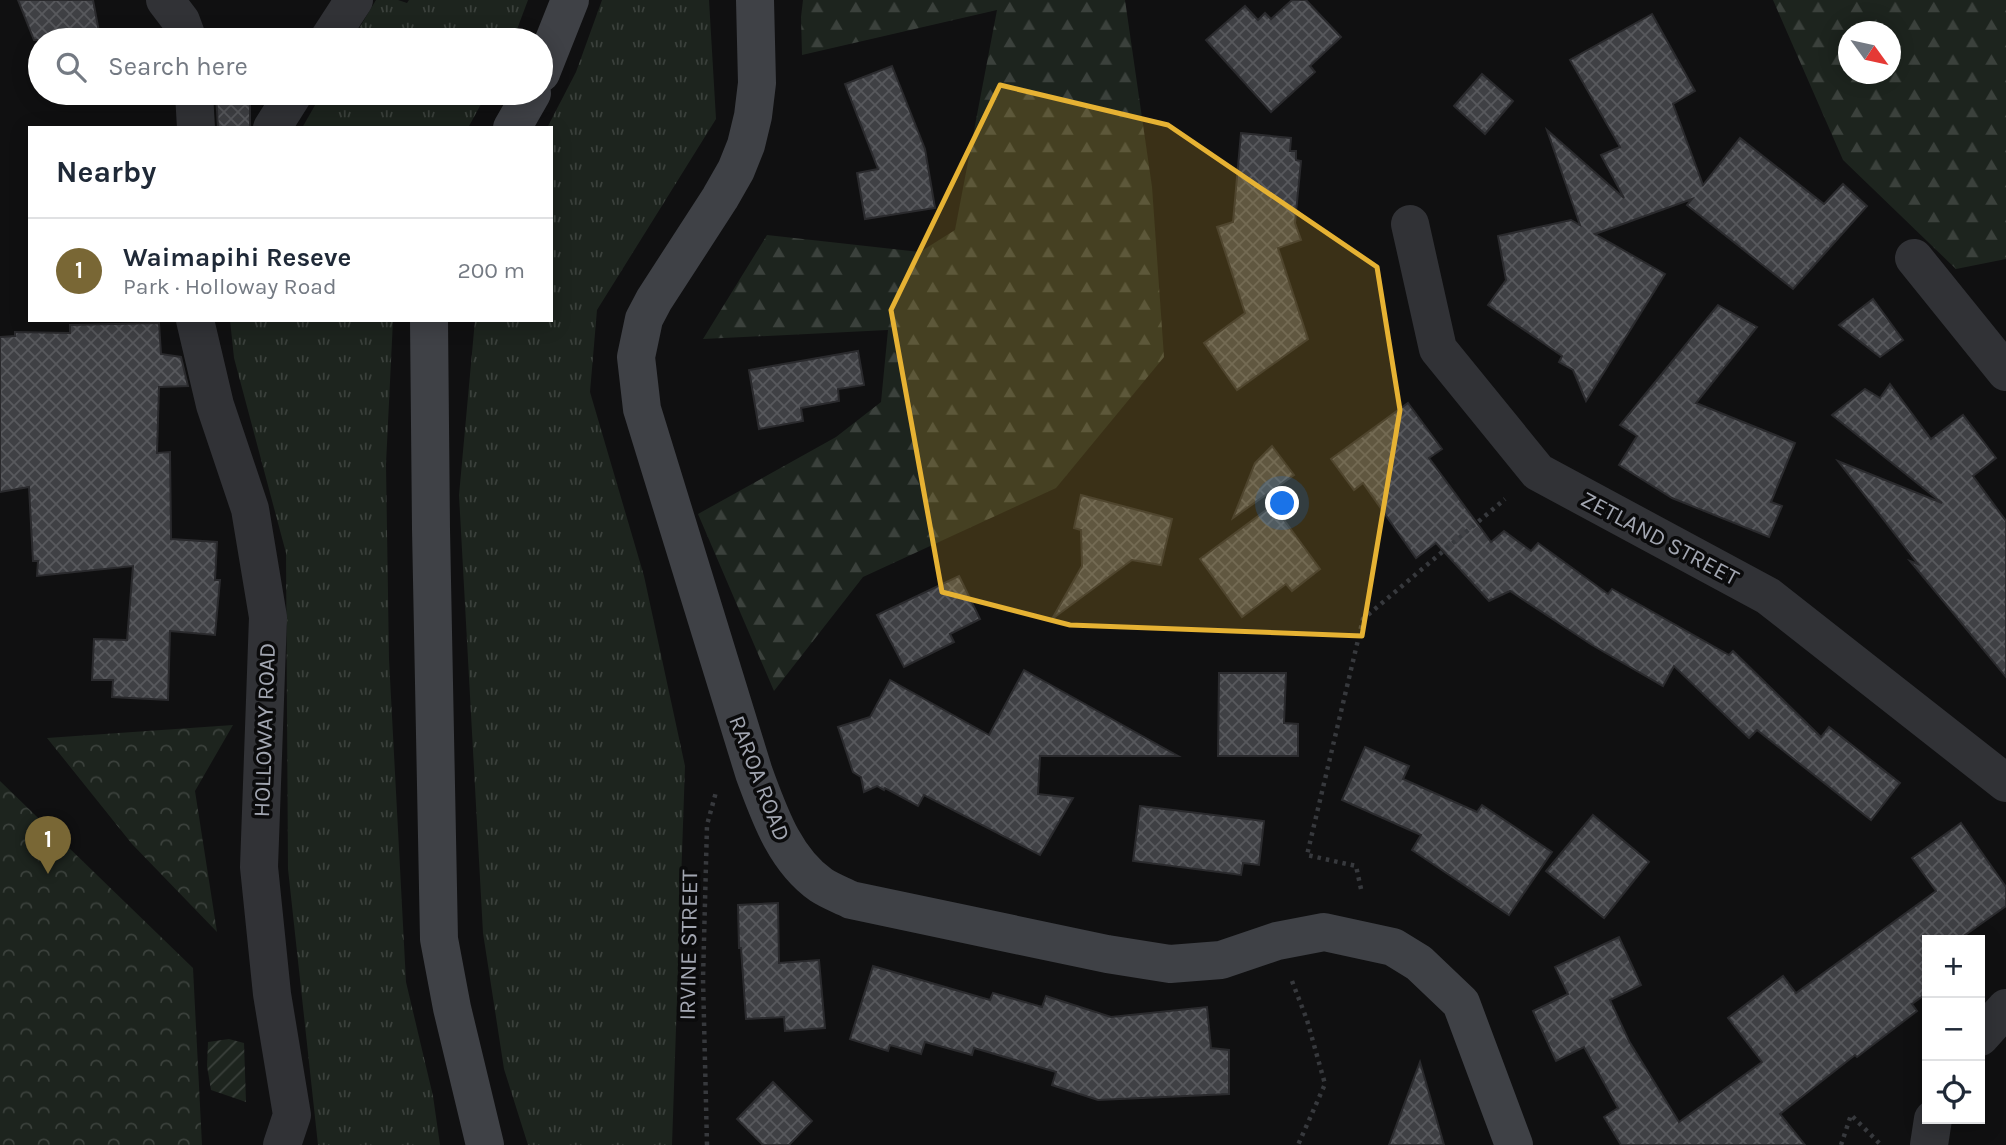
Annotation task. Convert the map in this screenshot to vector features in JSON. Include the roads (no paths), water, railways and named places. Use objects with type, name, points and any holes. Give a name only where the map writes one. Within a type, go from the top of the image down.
[{"type":"main road","points":[[553,43],[570,0]]},
{"type":"main road","name":"RAROA ROAD","points":[[755,0],[757,83],[754,116],[746,145],[720,198],[644,319],[636,357],[642,409],[754,773],[768,813],[790,855],[821,885],[851,900],[1107,954],[1170,964],[1220,960],[1277,941],[1324,932],[1393,947],[1419,963],[1461,1003],[1514,1145]]},
{"type":"main road","points":[[513,126],[525,105]]},
{"type":"main road","points":[[429,322],[430,529],[439,939],[452,1008],[485,1145]]},
{"type":"street","points":[[165,0],[184,28]]},
{"type":"street","points":[[336,28],[354,0]]},
{"type":"street","points":[[195,105],[196,126]]},
{"type":"street","points":[[273,126],[286,105]]},
{"type":"street","name":"ZETLAND STREET","points":[[1410,224],[1438,349],[1538,472],[1768,596],[2006,783]]},
{"type":"street","points":[[1914,258],[2006,372]]},
{"type":"street","name":"HOLLOWAY ROAD","points":[[195,322],[215,405],[250,509],[268,617],[259,867],[272,994],[292,1115],[282,1145]]},
{"type":"street","points":[[1985,1031],[2006,1008]]},
{"type":"street","points":[[1929,1145],[1933,1124]]},
{"type":"place","name":"Waimapihi Reseve","points":[[48,874]]}]
